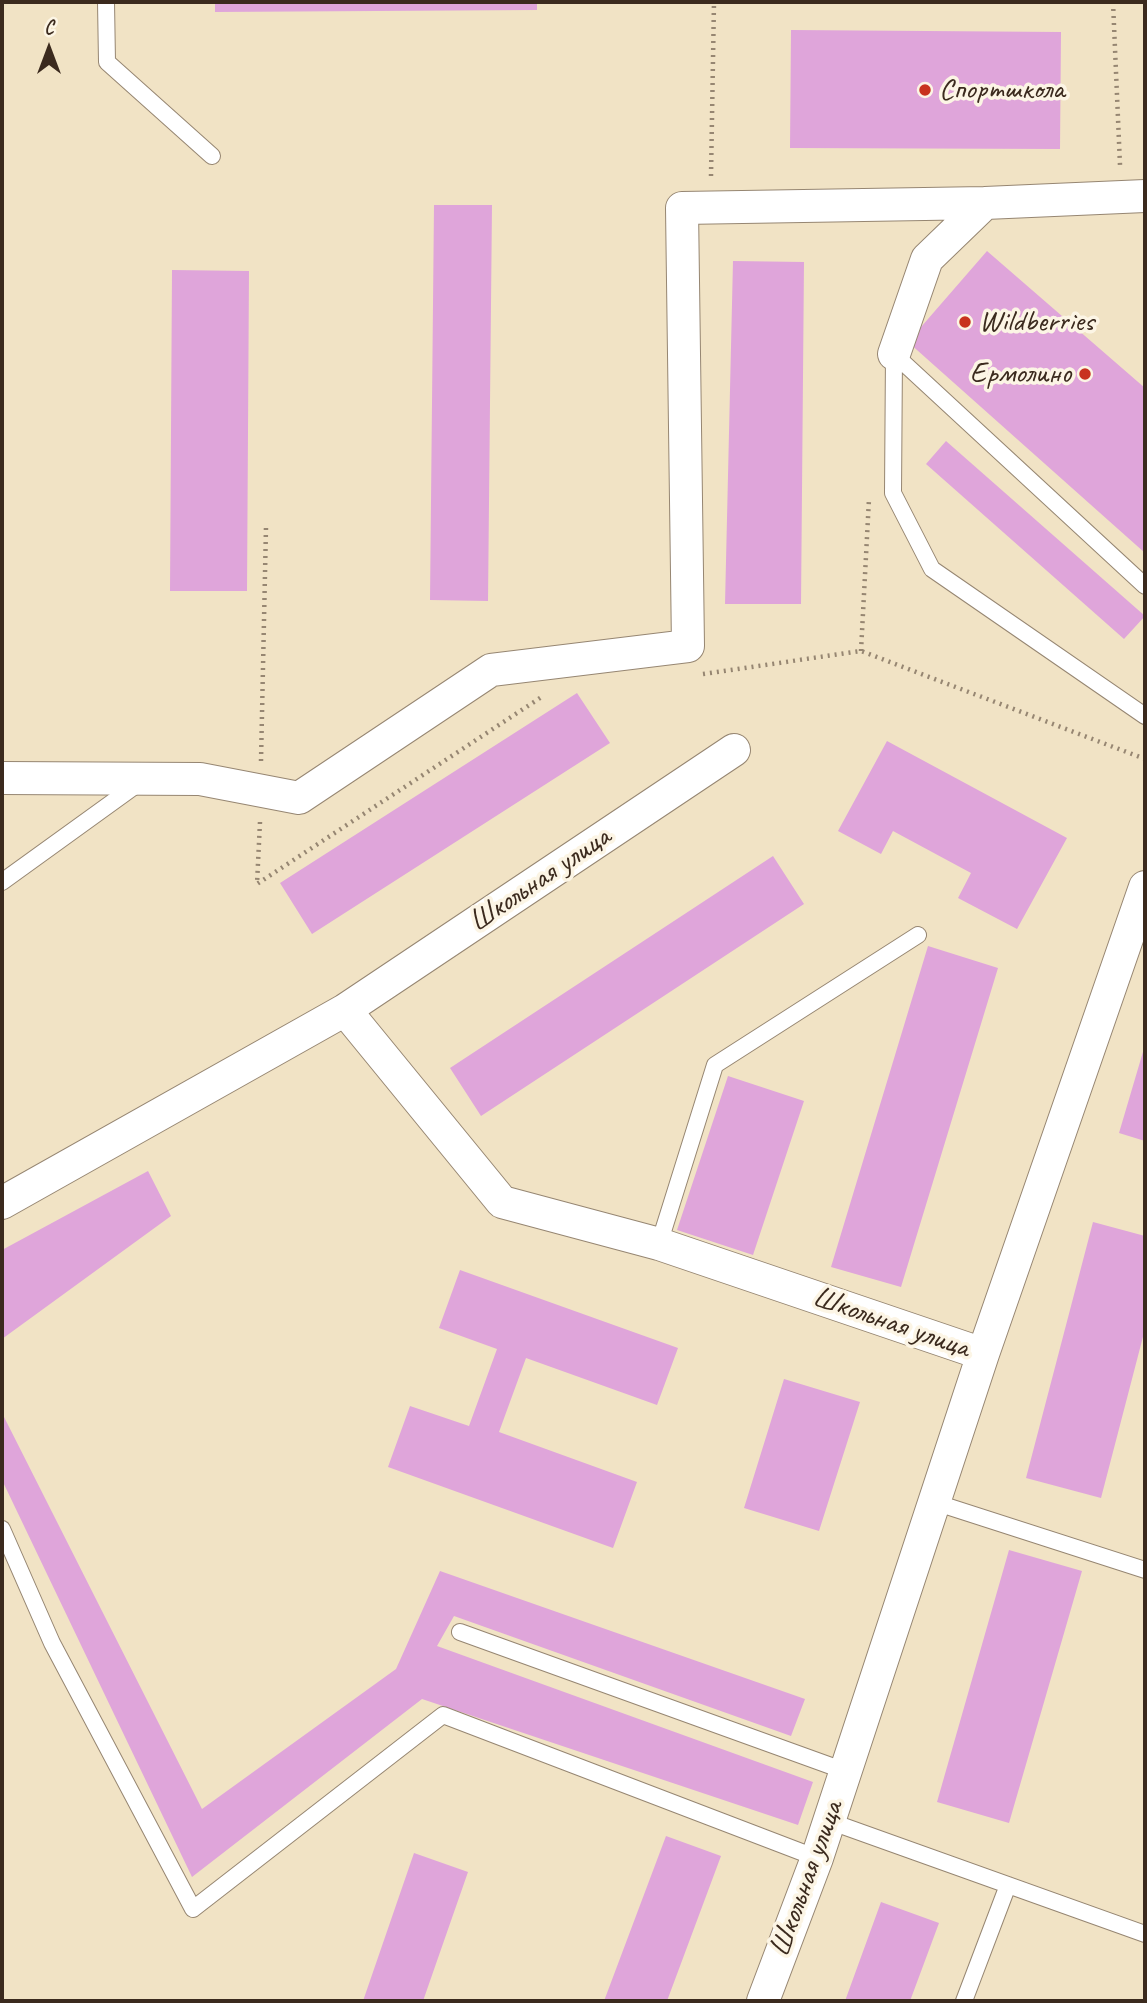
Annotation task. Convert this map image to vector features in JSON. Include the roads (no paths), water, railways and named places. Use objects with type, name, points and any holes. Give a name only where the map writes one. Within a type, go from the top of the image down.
[{"type":"street","points":[[2,778],[200,779],[299,798],[491,670],[688,646],[682,208],[985,203],[1133,197]]},
{"type":"street","points":[[894,354],[926,260],[985,203]]},
{"type":"street","name":"Школьная улица","points":[[2,1203],[345,1010],[734,750]]},
{"type":"street","points":[[984,1354],[1145,887]]},
{"type":"street","name":"Школьная улица","points":[[345,1010],[502,1202],[659,1244],[984,1354],[817,1857],[762,2001]]},
{"type":"lane","points":[[106,2],[107,62],[212,156]]},
{"type":"lane","points":[[894,354],[1145,586]]},
{"type":"lane","points":[[894,354],[893,493],[932,569],[1145,716]]},
{"type":"lane","points":[[2,882],[145,779]]},
{"type":"lane","points":[[659,1244],[715,1065],[918,936]]},
{"type":"lane","points":[[934,1502],[1145,1570]]},
{"type":"lane","points":[[2,1530],[52,1643],[193,1909],[443,1715],[817,1857]]},
{"type":"lane","points":[[460,1632],[845,1771]]},
{"type":"lane","points":[[829,1821],[1145,1934]]},
{"type":"lane","points":[[964,2001],[1008,1885]]},
{"type":"place","name":"Спортшкола","points":[[925,90]]},
{"type":"place","name":"Wildberries","points":[[965,322]]},
{"type":"place","name":"Ермолино","points":[[1085,374]]}]
